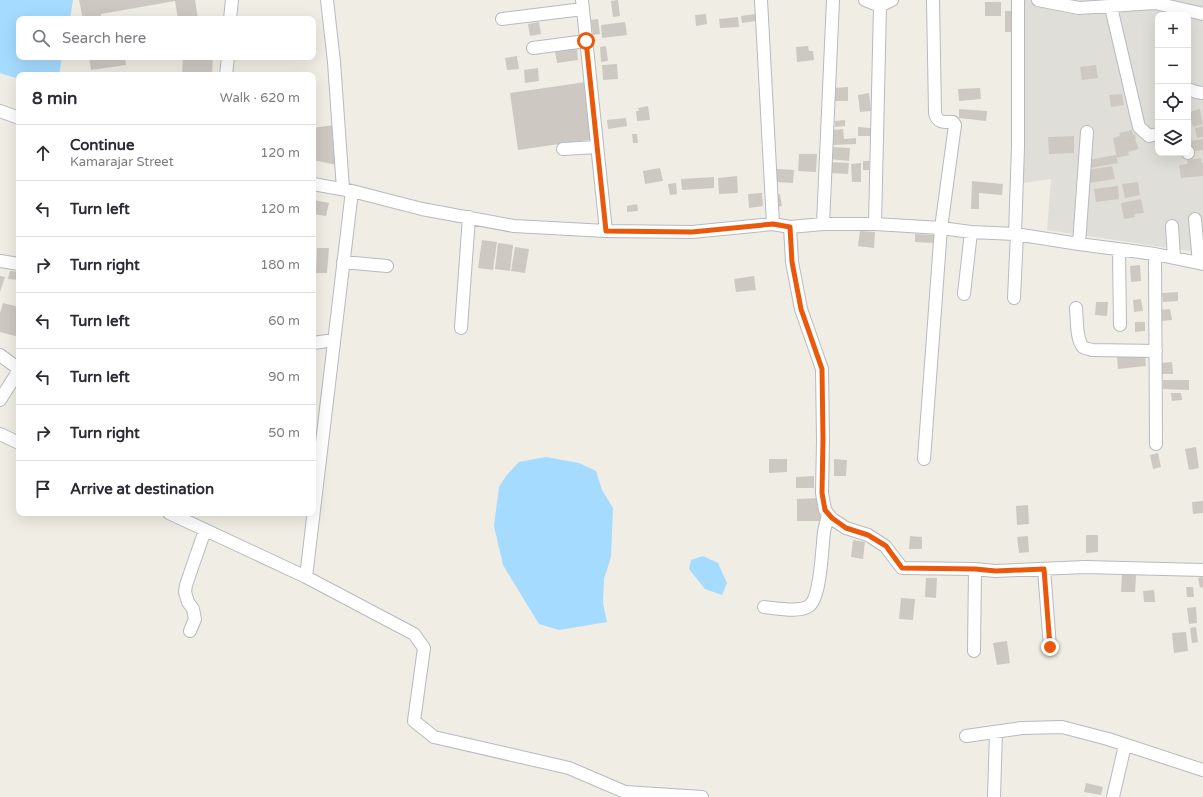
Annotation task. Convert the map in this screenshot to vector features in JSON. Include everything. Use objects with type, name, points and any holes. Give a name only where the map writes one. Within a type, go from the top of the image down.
[{"type":"street","points":[[230,16],[232,0]]},
{"type":"street","points":[[316,492],[343,262],[348,190],[327,0]]},
{"type":"street","points":[[762,0],[773,224]]},
{"type":"street","points":[[823,224],[833,0]]},
{"type":"street","points":[[865,0],[880,6],[892,0]]},
{"type":"street","points":[[924,459],[941,228],[955,125],[953,122],[939,121],[936,119],[933,0]]},
{"type":"street","points":[[1014,298],[1018,147],[1018,0]]},
{"type":"street","points":[[1038,0],[1079,8],[1155,3],[1168,10],[1203,14]]},
{"type":"street","points":[[502,18],[582,5],[606,231]]},
{"type":"street","points":[[875,224],[880,6]]},
{"type":"street","points":[[1111,7],[1139,127],[1150,136],[1155,135]]},
{"type":"street","points":[[533,48],[586,41]]},
{"type":"street","points":[[226,72],[228,60]]},
{"type":"street","points":[[1191,90],[1203,93]]},
{"type":"street","points":[[0,111],[16,117]]},
{"type":"street","points":[[1079,244],[1086,132]]},
{"type":"street","points":[[563,149],[597,147]]},
{"type":"street","points":[[316,185],[348,190],[422,209],[514,226],[606,231],[692,232],[773,224],[790,227],[823,224],[875,224],[1016,234],[1155,254],[1201,264],[1195,219]]},
{"type":"street","points":[[461,328],[469,218]]},
{"type":"street","points":[[1172,226],[1174,258]]},
{"type":"street","points":[[790,227],[792,262],[801,309],[822,369],[822,493],[825,510],[828,514],[846,528],[868,535],[886,546],[902,568],[975,569],[996,571],[1086,567],[1203,570]]},
{"type":"street","points":[[964,294],[971,232]]},
{"type":"street","points":[[1119,250],[1120,325]]},
{"type":"street","points":[[1155,254],[1156,444]]},
{"type":"street","points":[[0,261],[16,264]]},
{"type":"street","points":[[343,262],[387,266]]},
{"type":"street","points":[[1076,308],[1078,336],[1082,346],[1086,349],[1156,351]]},
{"type":"street","points":[[316,343],[334,340]]},
{"type":"street","points":[[0,355],[16,367]]},
{"type":"street","points":[[0,400],[16,374]]},
{"type":"street","points":[[0,434],[16,442]]},
{"type":"street","points":[[764,607],[800,610],[810,606],[815,598],[818,585],[824,532],[828,514]]},
{"type":"street","points":[[175,516],[306,577],[414,634],[424,648],[414,721],[434,737],[569,768],[625,792],[702,797]]},
{"type":"street","points":[[306,577],[313,516]]},
{"type":"street","points":[[190,632],[195,619],[193,608],[188,602],[185,592],[186,585],[205,530]]},
{"type":"street","points":[[974,651],[975,569]]},
{"type":"street","points":[[1044,569],[1050,647]]},
{"type":"street","points":[[966,736],[1022,728],[1062,727],[1108,739],[1203,770]]},
{"type":"street","points":[[994,797],[996,732]]},
{"type":"street","points":[[1113,797],[1125,745]]},
{"type":"shaded area","points":[[1025,0],[1203,0],[1203,253],[1047,230],[1051,179],[1023,183]]},
{"type":"water","points":[[0,0],[73,0],[70,16],[16,16],[16,60],[62,60],[60,72],[16,72],[16,78],[0,73]]},
{"type":"water","points":[[546,457],[579,463],[596,471],[602,490],[613,508],[611,557],[604,579],[603,603],[607,622],[559,630],[539,624],[503,565],[494,526],[499,487],[506,476],[519,462]]},
{"type":"water","points":[[703,556],[718,563],[727,583],[722,595],[705,589],[689,569],[691,560]]},
{"type":"building","points":[[79,0],[195,0],[198,16],[178,16],[175,1],[101,14],[101,16],[82,16]]},
{"type":"building","points":[[618,0],[620,16],[613,17],[611,1]]},
{"type":"building","points":[[985,2],[1001,2],[1001,16],[985,16]]},
{"type":"building","points":[[1005,11],[1016,11],[1015,32],[1005,32]]},
{"type":"building","points":[[706,14],[707,24],[696,26],[695,15]]},
{"type":"building","points":[[755,14],[756,21],[742,23],[741,16]]},
{"type":"building","points":[[738,17],[739,27],[720,28],[719,19]]},
{"type":"building","points":[[598,19],[600,34],[593,35],[591,20]]},
{"type":"building","points":[[539,22],[541,34],[530,36],[528,24]]},
{"type":"building","points":[[625,22],[627,35],[602,38],[601,25]]},
{"type":"building","points":[[606,46],[608,61],[601,62],[600,47]]},
{"type":"building","points":[[808,46],[809,51],[813,51],[814,60],[797,62],[796,47]]},
{"type":"building","points":[[577,48],[578,60],[557,63],[555,51]]},
{"type":"building","points":[[517,56],[519,69],[507,70],[505,58]]},
{"type":"building","points":[[89,60],[125,60],[126,65],[91,70]]},
{"type":"building","points":[[183,60],[213,60],[212,72],[182,72]]},
{"type":"building","points":[[617,64],[618,79],[603,80],[602,65]]},
{"type":"building","points":[[1096,65],[1098,78],[1082,80],[1080,67]]},
{"type":"building","points":[[538,68],[539,81],[525,83],[524,70]]},
{"type":"building","points":[[586,82],[594,139],[518,150],[510,93]]},
{"type":"building","points":[[848,87],[848,101],[835,101],[835,88]]},
{"type":"building","points":[[980,88],[981,99],[959,101],[958,89]]},
{"type":"building","points":[[869,93],[871,111],[860,112],[858,95]]},
{"type":"building","points":[[1122,94],[1124,105],[1111,107],[1109,95]]},
{"type":"building","points":[[648,106],[650,120],[637,121],[636,111],[639,111],[638,108]]},
{"type":"building","points":[[959,109],[987,111],[986,121],[959,118]]},
{"type":"building","points":[[1200,109],[1203,124],[1193,127],[1191,111]]},
{"type":"building","points":[[626,118],[627,126],[608,129],[607,120]]},
{"type":"building","points":[[845,120],[845,126],[835,127],[835,121]]},
{"type":"building","points":[[333,125],[337,165],[316,161],[316,128]]},
{"type":"building","points":[[1203,126],[1203,137],[1197,138],[1195,128]]},
{"type":"building","points":[[858,127],[871,128],[871,136],[858,136]]},
{"type":"building","points":[[843,129],[844,139],[856,138],[856,144],[832,145],[832,130]]},
{"type":"building","points":[[1132,130],[1133,135],[1135,134],[1135,139],[1139,149],[1128,152],[1129,155],[1117,158],[1113,138],[1120,136],[1119,133]]},
{"type":"building","points":[[632,134],[637,134],[638,143],[633,143]]},
{"type":"building","points":[[1074,136],[1074,153],[1049,154],[1048,137]]},
{"type":"building","points":[[1203,139],[1203,150],[1191,152],[1191,141]]},
{"type":"building","points":[[831,147],[850,148],[849,161],[830,159]]},
{"type":"building","points":[[799,154],[817,154],[816,172],[798,171]]},
{"type":"building","points":[[1116,155],[1118,163],[1090,168],[1088,160]]},
{"type":"building","points":[[1201,158],[1203,163],[1203,176],[1181,178],[1179,165],[1188,164],[1187,160]]},
{"type":"building","points":[[863,161],[869,161],[869,170],[863,170]]},
{"type":"building","points":[[829,162],[849,163],[848,174],[829,173]]},
{"type":"building","points":[[861,163],[861,182],[852,182],[851,164]]},
{"type":"building","points":[[1112,166],[1115,179],[1089,183],[1087,170]]},
{"type":"building","points":[[660,168],[663,181],[645,184],[643,171]]},
{"type":"building","points":[[777,169],[794,170],[793,183],[776,182]]},
{"type":"building","points":[[737,176],[738,193],[719,194],[718,178]]},
{"type":"building","points":[[714,177],[714,188],[682,190],[681,179]]},
{"type":"building","points":[[972,181],[1003,184],[1002,195],[979,193],[979,209],[971,209]]},
{"type":"building","points":[[1138,182],[1140,195],[1125,198],[1122,184]]},
{"type":"building","points":[[676,183],[677,194],[670,195],[668,184]]},
{"type":"building","points":[[1118,186],[1119,199],[1096,202],[1094,189]]},
{"type":"building","points":[[762,193],[763,206],[749,208],[748,194]]},
{"type":"building","points":[[780,194],[782,206],[775,207],[773,195]]},
{"type":"building","points":[[1141,199],[1144,213],[1134,214],[1135,217],[1124,219],[1121,203]]},
{"type":"building","points":[[316,201],[329,203],[326,216],[316,214]]},
{"type":"building","points":[[637,204],[638,211],[627,212],[627,206]]},
{"type":"building","points":[[860,231],[875,232],[874,248],[858,246]]},
{"type":"building","points":[[915,234],[935,235],[935,243],[915,242]]},
{"type":"building","points":[[482,240],[497,242],[493,270],[478,268]]},
{"type":"building","points":[[498,243],[513,245],[510,271],[495,269]]},
{"type":"building","points":[[515,247],[529,249],[525,273],[511,271]]},
{"type":"building","points":[[317,248],[329,248],[327,273],[316,273]]},
{"type":"building","points":[[1140,265],[1141,281],[1131,282],[1130,266]]},
{"type":"building","points":[[10,271],[16,272],[16,280],[8,279]]},
{"type":"building","points":[[0,276],[5,277],[0,292]]},
{"type":"building","points":[[754,276],[756,290],[736,292],[734,279]]},
{"type":"building","points":[[1178,292],[1178,301],[1163,302],[1162,293]]},
{"type":"building","points":[[1141,299],[1143,311],[1134,312],[1133,300]]},
{"type":"building","points":[[1096,302],[1108,302],[1107,316],[1095,315]]},
{"type":"building","points":[[3,303],[16,306],[16,336],[0,332],[0,313]]},
{"type":"building","points":[[1170,309],[1172,320],[1161,321],[1160,310]]},
{"type":"building","points":[[1135,322],[1145,322],[1145,331],[1135,332]]},
{"type":"building","points":[[1145,355],[1146,366],[1118,369],[1117,357]]},
{"type":"building","points":[[1172,362],[1173,374],[1161,374],[1160,363]]},
{"type":"building","points":[[1163,380],[1189,380],[1189,390],[1163,389]]},
{"type":"building","points":[[1171,393],[1181,393],[1182,400],[1172,401]]},
{"type":"building","points":[[1196,447],[1199,468],[1189,470],[1185,449]]},
{"type":"building","points":[[1158,453],[1161,467],[1153,469],[1150,455]]},
{"type":"building","points":[[769,459],[787,459],[787,472],[769,473]]},
{"type":"building","points":[[834,459],[847,460],[846,476],[834,476]]},
{"type":"building","points":[[814,476],[814,488],[796,488],[796,477]]},
{"type":"building","points":[[820,498],[820,521],[797,521],[797,499]]},
{"type":"building","points":[[1203,501],[1203,513],[1193,514],[1192,502]]},
{"type":"building","points":[[1028,505],[1029,524],[1017,525],[1016,506]]},
{"type":"building","points":[[1086,535],[1098,535],[1098,552],[1086,553]]},
{"type":"building","points":[[910,536],[922,537],[922,549],[909,549]]},
{"type":"building","points":[[1028,536],[1029,552],[1019,553],[1017,537]]},
{"type":"building","points":[[853,540],[865,542],[863,559],[851,557]]},
{"type":"building","points":[[1122,574],[1136,575],[1135,592],[1121,592]]},
{"type":"building","points":[[1203,577],[1203,587],[1200,588],[1198,578]]},
{"type":"building","points":[[926,578],[937,578],[936,598],[925,597]]},
{"type":"building","points":[[1186,587],[1193,587],[1194,597],[1187,597]]},
{"type":"building","points":[[1154,590],[1155,602],[1144,602],[1143,591]]},
{"type":"building","points":[[901,598],[915,599],[913,620],[899,619]]},
{"type":"building","points":[[1196,607],[1197,623],[1189,624],[1187,608]]},
{"type":"building","points":[[1196,627],[1198,642],[1192,643],[1190,628]]},
{"type":"building","points":[[1186,632],[1188,651],[1174,653],[1172,633]]},
{"type":"building","points":[[1007,641],[1010,663],[997,665],[993,643]]},
{"type":"building","points":[[1086,783],[1103,787],[1101,795],[1084,792]]},
{"type":"route","points":[[586,41],[606,231],[692,232],[773,224],[790,227],[792,262],[801,309],[822,369],[822,493],[825,510],[832,518],[846,528],[868,535],[886,546],[902,568],[975,569],[996,571],[1044,569],[1050,647]]}]
